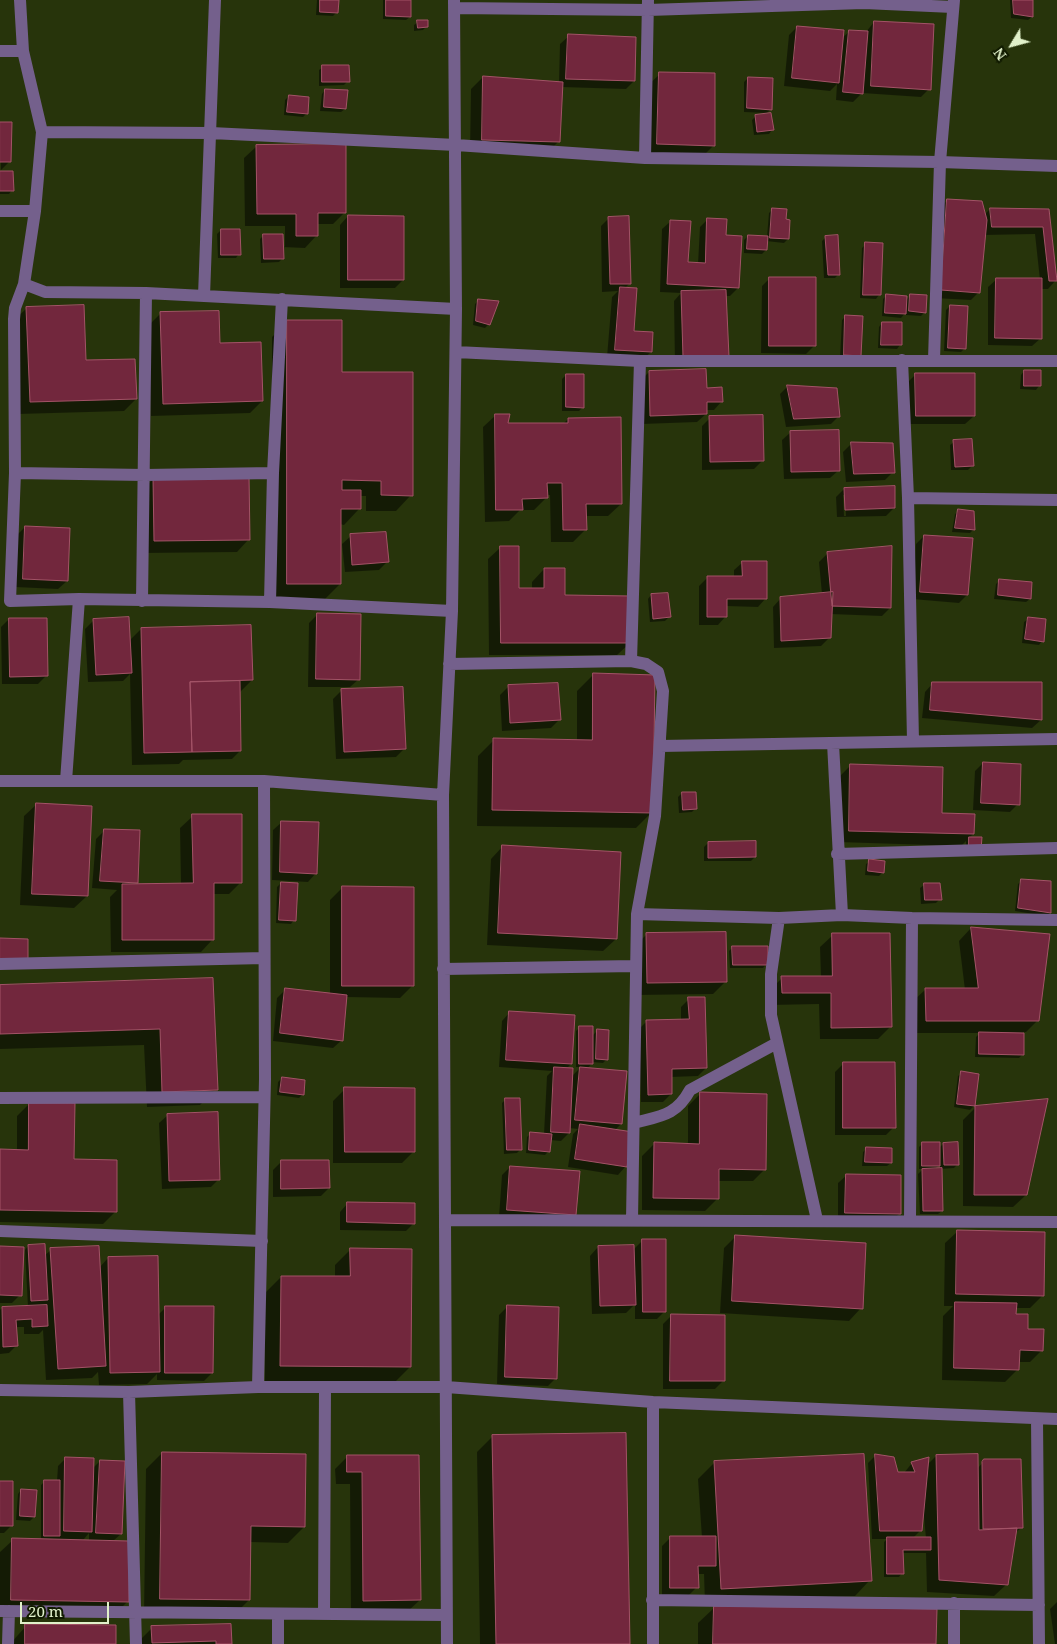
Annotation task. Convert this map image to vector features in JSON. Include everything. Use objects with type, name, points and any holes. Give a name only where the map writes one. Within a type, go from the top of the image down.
[{"type":"street","points":[[20,0],[23,51],[42,132],[35,211],[24,284],[15,308],[14,319],[14,473],[5,601],[270,602],[452,611]]},
{"type":"street","points":[[204,296],[215,0]]},
{"type":"street","points":[[446,1644],[443,795],[452,611],[456,352],[454,4],[648,5],[864,1],[954,3],[940,162],[934,360]]},
{"type":"street","points":[[645,158],[648,5]]},
{"type":"street","points":[[0,51],[23,51]]},
{"type":"street","points":[[42,132],[211,133],[456,145],[645,158],[940,162],[1057,166]]},
{"type":"street","points":[[0,210],[35,211]]},
{"type":"street","points":[[24,284],[45,292],[146,293],[456,309]]},
{"type":"street","points":[[142,601],[146,293]]},
{"type":"street","points":[[270,602],[273,473],[282,299]]},
{"type":"street","points":[[456,352],[640,361],[1057,361]]},
{"type":"street","points":[[902,360],[908,498],[913,741]]},
{"type":"street","points":[[632,662],[640,361]]},
{"type":"street","points":[[14,473],[145,475],[273,473]]},
{"type":"street","points":[[908,498],[1057,500]]},
{"type":"street","points":[[66,781],[79,600]]},
{"type":"street","points":[[449,664],[632,662],[646,664],[658,672],[663,691],[655,816],[637,914],[632,1220]]},
{"type":"street","points":[[660,746],[1057,739]]},
{"type":"street","points":[[832,743],[842,915]]},
{"type":"street","points":[[0,781],[264,781],[443,795]]},
{"type":"street","points":[[258,1387],[264,1098],[264,781]]},
{"type":"street","points":[[838,854],[1057,848]]},
{"type":"street","points":[[637,914],[778,918],[842,915],[1057,920]]},
{"type":"street","points":[[778,918],[771,974],[771,1015],[817,1220]]},
{"type":"street","points":[[910,1220],[912,918]]},
{"type":"street","points":[[0,964],[264,958]]},
{"type":"street","points":[[443,969],[635,966]]},
{"type":"street","points":[[634,1123],[670,1114],[684,1101],[690,1090],[778,1043]]},
{"type":"street","points":[[0,1098],[264,1098]]},
{"type":"street","points":[[445,1220],[910,1220],[1057,1222]]},
{"type":"street","points":[[0,1231],[262,1241]]},
{"type":"street","points":[[0,1390],[129,1392],[258,1387],[446,1387],[653,1402],[1057,1419]]},
{"type":"street","points":[[324,1614],[325,1387]]},
{"type":"street","points":[[129,1392],[136,1644]]},
{"type":"street","points":[[653,1402],[653,1644]]},
{"type":"street","points":[[1037,1419],[1039,1644]]},
{"type":"street","points":[[652,1600],[1039,1605]]},
{"type":"street","points":[[954,1603],[954,1644]]},
{"type":"street","points":[[8,1644],[4,1611],[446,1615]]},
{"type":"street","points":[[278,1614],[278,1644]]},
{"type":"building","points":[[320,0],[339,0],[338,13],[320,12]]},
{"type":"building","points":[[386,0],[411,0],[411,17],[386,16]]},
{"type":"building","points":[[1013,0],[1033,0],[1033,17],[1014,14]]},
{"type":"building","points":[[417,20],[428,20],[428,27],[418,28]]},
{"type":"building","points":[[874,21],[934,24],[931,90],[871,86]]},
{"type":"building","points":[[797,26],[844,30],[839,83],[792,78]]},
{"type":"building","points":[[849,30],[868,31],[863,94],[843,92]]},
{"type":"building","points":[[568,34],[636,37],[635,81],[566,79]]},
{"type":"building","points":[[322,65],[349,65],[350,82],[322,82]]},
{"type":"building","points":[[659,72],[715,73],[715,146],[657,144]]},
{"type":"building","points":[[483,76],[563,82],[560,142],[482,140]]},
{"type":"building","points":[[748,77],[773,78],[772,110],[747,108]]},
{"type":"building","points":[[325,89],[348,90],[346,109],[324,107]]},
{"type":"building","points":[[289,95],[309,97],[308,114],[287,112]]},
{"type":"building","points":[[771,113],[774,130],[757,132],[755,115]]},
{"type":"building","points":[[0,122],[12,122],[11,162],[0,162]]},
{"type":"building","points":[[346,144],[346,213],[318,213],[318,236],[296,236],[296,214],[257,214],[256,145]]},
{"type":"building","points":[[0,171],[13,171],[14,191],[0,191]]},
{"type":"building","points":[[947,199],[982,201],[987,220],[980,293],[941,290]]},
{"type":"building","points":[[772,208],[787,209],[786,219],[790,220],[789,239],[770,238]]},
{"type":"building","points":[[990,208],[1049,209],[1057,281],[1049,281],[1043,227],[992,227]]},
{"type":"building","points":[[348,215],[404,216],[404,280],[348,280]]},
{"type":"building","points":[[629,216],[631,284],[610,284],[608,217]]},
{"type":"building","points":[[707,218],[727,219],[726,235],[742,236],[739,288],[667,284],[670,220],[691,221],[688,262],[705,263]]},
{"type":"building","points":[[221,229],[240,229],[241,255],[221,255]]},
{"type":"building","points":[[263,234],[283,234],[284,259],[264,259]]},
{"type":"building","points":[[748,235],[768,236],[767,250],[747,249]]},
{"type":"building","points":[[838,235],[840,275],[828,275],[825,236]]},
{"type":"building","points":[[865,242],[883,243],[881,295],[863,295]]},
{"type":"building","points":[[769,277],[816,277],[816,346],[769,346]]},
{"type":"building","points":[[996,278],[1042,278],[1042,339],[995,338]]},
{"type":"building","points":[[620,287],[637,288],[634,331],[653,332],[652,352],[615,350]]},
{"type":"building","points":[[726,290],[729,357],[683,357],[681,291]]},
{"type":"building","points":[[886,294],[907,296],[906,314],[885,313]]},
{"type":"building","points":[[910,294],[927,295],[926,313],[909,311]]},
{"type":"building","points":[[478,299],[499,301],[490,325],[476,321]]},
{"type":"building","points":[[84,305],[86,360],[135,359],[137,399],[30,402],[26,307]]},
{"type":"building","points":[[950,305],[968,306],[966,349],[948,348]]},
{"type":"building","points":[[219,311],[220,343],[261,342],[263,401],[163,404],[160,312]]},
{"type":"building","points":[[845,315],[863,316],[861,356],[844,355]]},
{"type":"building","points":[[287,320],[342,320],[342,372],[413,372],[413,496],[381,495],[381,481],[342,480],[342,490],[361,490],[361,509],[341,509],[341,584],[287,584]]},
{"type":"building","points":[[882,322],[902,322],[902,345],[881,345]]},
{"type":"building","points":[[706,369],[707,388],[722,387],[723,402],[707,402],[707,414],[650,416],[649,371]]},
{"type":"building","points":[[1024,370],[1041,370],[1041,386],[1024,386]]},
{"type":"building","points":[[915,373],[975,373],[975,416],[916,416]]},
{"type":"building","points":[[566,374],[584,374],[584,408],[566,407]]},
{"type":"building","points":[[787,385],[837,388],[840,417],[794,419]]},
{"type":"building","points":[[495,414],[510,414],[508,423],[568,423],[568,418],[621,417],[622,504],[586,504],[587,530],[563,530],[562,483],[547,483],[548,498],[522,499],[523,510],[496,510]]},
{"type":"building","points":[[763,415],[764,461],[710,462],[709,416]]},
{"type":"building","points":[[839,430],[840,471],[791,472],[790,431]]},
{"type":"building","points":[[972,439],[974,466],[955,467],[953,440]]},
{"type":"building","points":[[851,442],[893,443],[895,473],[854,474]]},
{"type":"building","points":[[249,476],[250,540],[154,541],[153,477]]},
{"type":"building","points":[[895,486],[895,508],[845,510],[844,488]]},
{"type":"building","points":[[958,509],[974,511],[975,530],[955,528]]},
{"type":"building","points":[[25,526],[70,528],[68,581],[23,579]]},
{"type":"building","points":[[386,532],[389,562],[352,565],[350,534]]},
{"type":"building","points":[[924,535],[973,538],[968,595],[920,592]]},
{"type":"building","points":[[500,546],[519,546],[519,588],[544,588],[544,568],[565,568],[565,595],[631,596],[631,643],[501,643]]},
{"type":"building","points":[[892,546],[891,608],[832,606],[827,552]]},
{"type":"building","points":[[742,561],[767,561],[767,599],[727,599],[727,617],[707,617],[707,576],[742,576]]},
{"type":"building","points":[[999,579],[1032,582],[1031,599],[998,595]]},
{"type":"building","points":[[833,592],[831,638],[781,641],[780,597]]},
{"type":"building","points":[[668,593],[671,617],[653,619],[651,594]]},
{"type":"building","points":[[317,613],[361,614],[360,680],[316,679]]},
{"type":"building","points":[[129,617],[132,673],[96,675],[93,619]]},
{"type":"building","points":[[1028,617],[1046,619],[1044,642],[1025,639]]},
{"type":"building","points":[[9,618],[47,618],[48,676],[10,677]]},
{"type":"building","points":[[251,625],[253,680],[190,682],[192,752],[144,753],[141,628]]},
{"type":"building","points":[[593,673],[655,675],[653,813],[492,810],[493,738],[592,740]]},
{"type":"building","points":[[240,681],[241,751],[192,752],[190,682]]},
{"type":"building","points":[[932,682],[1042,682],[1042,720],[930,710]]},
{"type":"building","points":[[558,683],[561,720],[510,723],[508,685]]},
{"type":"building","points":[[403,687],[406,749],[344,752],[341,689]]},
{"type":"building","points":[[983,762],[1021,764],[1020,805],[981,803]]},
{"type":"building","points":[[850,764],[943,767],[942,813],[975,814],[974,834],[849,831]]},
{"type":"building","points":[[682,792],[696,792],[697,809],[683,810]]},
{"type":"building","points":[[36,803],[92,806],[88,896],[32,894]]},
{"type":"building","points":[[192,814],[242,814],[242,883],[214,883],[214,940],[122,940],[122,884],[193,883]]},
{"type":"building","points":[[281,821],[319,822],[317,874],[280,872]]},
{"type":"building","points":[[104,829],[140,830],[138,883],[100,881]]},
{"type":"building","points":[[969,837],[982,837],[981,850],[969,850]]},
{"type":"building","points":[[756,841],[756,857],[708,858],[708,842]]},
{"type":"building","points":[[502,845],[621,852],[617,939],[498,933]]},
{"type":"building","points":[[869,859],[885,861],[884,873],[868,871]]},
{"type":"building","points":[[1021,879],[1051,881],[1051,913],[1018,908]]},
{"type":"building","points":[[281,882],[298,883],[296,921],[279,920]]},
{"type":"building","points":[[924,883],[940,883],[942,900],[925,900]]},
{"type":"building","points":[[342,886],[414,887],[414,986],[342,986]]},
{"type":"building","points":[[971,927],[1050,934],[1039,1021],[926,1021],[925,988],[978,988]]},
{"type":"building","points":[[726,932],[727,982],[647,983],[646,933]]},
{"type":"building","points":[[832,933],[890,933],[892,1027],[831,1028],[831,993],[782,993],[781,976],[832,976]]},
{"type":"building","points":[[0,938],[28,939],[28,960],[0,959]]},
{"type":"building","points":[[732,946],[768,946],[768,965],[733,965]]},
{"type":"building","points":[[213,978],[218,1090],[162,1092],[160,1029],[0,1034],[0,985]]},
{"type":"building","points":[[285,988],[347,995],[343,1041],[280,1033]]},
{"type":"building","points":[[688,997],[705,997],[707,1068],[672,1069],[672,1094],[648,1095],[646,1020],[689,1019]]},
{"type":"building","points":[[509,1011],[575,1015],[572,1064],[506,1060]]},
{"type":"building","points":[[579,1026],[593,1026],[593,1064],[579,1064]]},
{"type":"building","points":[[597,1029],[609,1030],[608,1060],[596,1059]]},
{"type":"building","points":[[979,1032],[1024,1033],[1024,1055],[979,1054]]},
{"type":"building","points":[[843,1062],[895,1062],[896,1128],[843,1128]]},
{"type":"building","points":[[554,1067],[573,1068],[570,1133],[551,1132]]},
{"type":"building","points":[[580,1067],[627,1071],[622,1124],[575,1120]]},
{"type":"building","points":[[961,1071],[979,1074],[975,1106],[957,1104]]},
{"type":"building","points":[[282,1077],[305,1080],[304,1095],[280,1092]]},
{"type":"building","points":[[344,1087],[415,1088],[415,1152],[345,1152]]},
{"type":"building","points":[[700,1092],[767,1094],[766,1170],[719,1169],[719,1199],[653,1198],[654,1142],[699,1144]]},
{"type":"building","points":[[505,1098],[520,1098],[522,1150],[507,1150]]},
{"type":"building","points":[[1048,1099],[1027,1195],[974,1195],[975,1106]]},
{"type":"building","points":[[29,1103],[75,1103],[74,1159],[117,1160],[117,1212],[0,1210],[0,1149],[28,1150]]},
{"type":"building","points":[[218,1112],[220,1180],[169,1181],[167,1114]]},
{"type":"building","points":[[580,1124],[633,1132],[627,1167],[575,1159]]},
{"type":"building","points":[[530,1132],[552,1134],[550,1152],[529,1150]]},
{"type":"building","points":[[922,1142],[940,1142],[940,1166],[922,1166]]},
{"type":"building","points":[[958,1142],[959,1165],[944,1165],[943,1143]]},
{"type":"building","points":[[866,1147],[892,1148],[892,1163],[865,1162]]},
{"type":"building","points":[[281,1160],[329,1160],[330,1188],[281,1189]]},
{"type":"building","points":[[510,1166],[580,1171],[576,1215],[507,1210]]},
{"type":"building","points":[[942,1168],[943,1211],[923,1211],[922,1169]]},
{"type":"building","points":[[846,1174],[901,1175],[901,1214],[845,1213]]},
{"type":"building","points":[[347,1202],[415,1203],[415,1224],[347,1222]]},
{"type":"building","points":[[957,1230],[1045,1232],[1044,1296],[956,1294]]},
{"type":"building","points":[[735,1235],[866,1243],[863,1309],[732,1301]]},
{"type":"building","points":[[642,1239],[666,1239],[666,1312],[643,1312]]},
{"type":"building","points":[[45,1244],[48,1300],[31,1301],[28,1245]]},
{"type":"building","points":[[634,1245],[636,1305],[600,1306],[598,1246]]},
{"type":"building","points":[[0,1246],[24,1247],[22,1296],[0,1295]]},
{"type":"building","points":[[99,1246],[106,1366],[58,1369],[50,1248]]},
{"type":"building","points":[[350,1248],[412,1249],[411,1367],[280,1366],[281,1276],[350,1276]]},
{"type":"building","points":[[158,1256],[160,1372],[110,1373],[108,1257]]},
{"type":"building","points":[[955,1302],[1017,1303],[1016,1314],[1028,1314],[1028,1329],[1044,1329],[1043,1351],[1020,1350],[1019,1370],[954,1368]]},
{"type":"building","points":[[47,1305],[48,1326],[32,1327],[32,1319],[16,1320],[18,1346],[3,1347],[2,1307]]},
{"type":"building","points":[[507,1305],[559,1307],[557,1379],[505,1377]]},
{"type":"building","points":[[165,1306],[214,1306],[213,1373],[165,1373]]},
{"type":"building","points":[[671,1314],[725,1315],[725,1381],[670,1381]]},
{"type":"building","points":[[626,1433],[630,1644],[496,1644],[492,1435]]},
{"type":"building","points":[[162,1452],[306,1454],[305,1527],[251,1526],[250,1600],[160,1599]]},
{"type":"building","points":[[864,1454],[872,1581],[721,1589],[714,1461]]},
{"type":"building","points":[[875,1454],[894,1457],[898,1472],[915,1472],[911,1462],[929,1457],[922,1531],[880,1531]]},
{"type":"building","points":[[978,1454],[979,1530],[1017,1528],[1008,1585],[939,1580],[936,1455]]},
{"type":"building","points":[[347,1455],[419,1455],[421,1600],[363,1601],[362,1472],[347,1472]]},
{"type":"building","points":[[65,1457],[94,1458],[92,1532],[64,1531]]},
{"type":"building","points":[[984,1459],[1021,1459],[1023,1528],[983,1529],[982,1462]]},
{"type":"building","points":[[100,1460],[125,1461],[122,1534],[96,1533]]},
{"type":"building","points":[[44,1480],[60,1480],[60,1536],[44,1536]]},
{"type":"building","points":[[0,1481],[13,1481],[13,1526],[0,1526]]},
{"type":"building","points":[[21,1489],[37,1490],[35,1517],[20,1516]]},
{"type":"building","points":[[670,1536],[716,1536],[716,1566],[698,1566],[699,1588],[670,1588]]},
{"type":"building","points":[[887,1537],[931,1537],[931,1550],[903,1550],[904,1574],[887,1574]]},
{"type":"building","points":[[12,1538],[129,1541],[129,1602],[11,1600]]},
{"type":"building","points":[[714,1606],[937,1609],[936,1644],[713,1644]]},
{"type":"building","points":[[25,1624],[116,1625],[116,1644],[25,1644]]},
{"type":"building","points":[[231,1624],[232,1644],[216,1644],[216,1641],[152,1643],[151,1626]]}]
